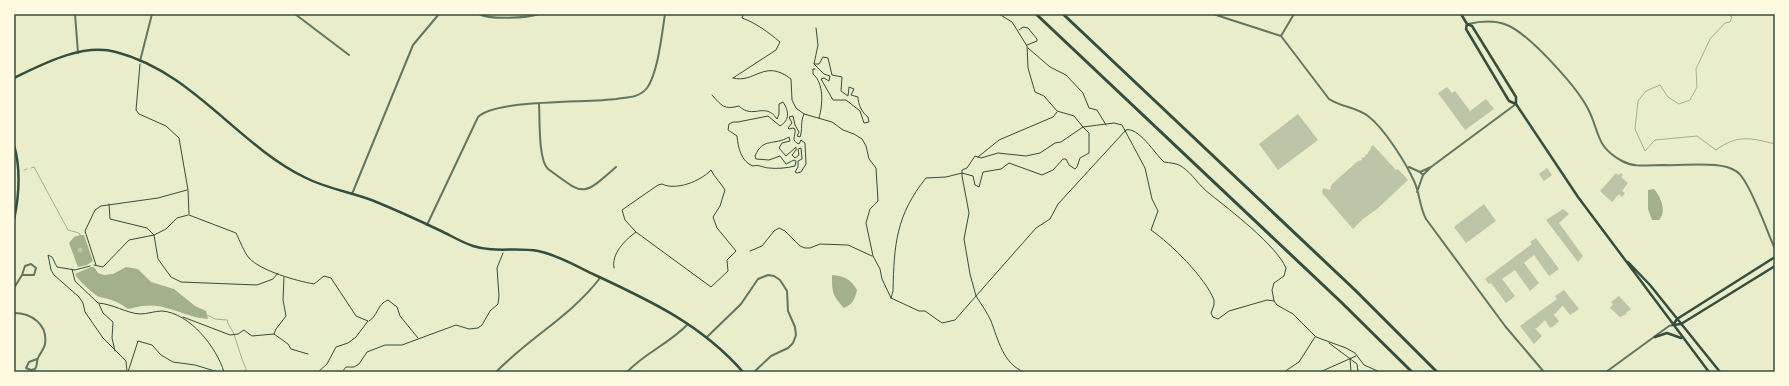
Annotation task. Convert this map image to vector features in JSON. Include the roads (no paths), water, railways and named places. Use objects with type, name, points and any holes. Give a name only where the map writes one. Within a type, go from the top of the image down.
[{"type":"highway","points":[[1036,14],[1341,302],[1412,372]]},
{"type":"highway","points":[[1063,14],[1355,290],[1437,372]]},
{"type":"main road","points":[[1461,14],[1467,24],[1472,26],[1516,97],[1516,104]]},
{"type":"main road","points":[[1467,24],[1466,29],[1509,101],[1516,104],[1563,175],[1684,341],[1709,372]]},
{"type":"main road","points":[[14,78],[51,60],[78,53],[112,51],[140,61],[152,66],[190,89],[271,156],[291,170],[316,183],[372,200],[473,246],[504,250],[537,251],[559,259],[662,307],[707,337],[743,372]]},
{"type":"main road","points":[[1493,74],[1499,70]]},
{"type":"main road","points":[[14,145],[18,169],[14,220]]},
{"type":"main road","points":[[1673,325],[1677,319],[1775,257]]},
{"type":"main road","points":[[1626,260],[1644,276],[1720,372]]},
{"type":"main road","points":[[1673,325],[1681,324],[1775,266]]},
{"type":"main road","points":[[1655,337],[1672,334],[1684,341]]},
{"type":"street","points":[[75,14],[78,53]]},
{"type":"street","points":[[140,61],[152,14]]},
{"type":"street","points":[[295,14],[349,55]]},
{"type":"street","points":[[352,194],[413,45],[439,14]]},
{"type":"street","points":[[479,14],[486,17],[539,14]]},
{"type":"street","points":[[427,225],[479,117],[486,111],[495,108],[601,101],[635,96],[643,93],[653,77],[665,14]]},
{"type":"street","points":[[1213,14],[1281,36],[1324,94],[1334,102],[1370,117],[1408,167],[1413,176],[1420,206],[1426,218],[1506,326],[1544,372]]},
{"type":"street","points":[[1281,36],[1294,14]]},
{"type":"street","points":[[1467,24],[1477,22],[1499,22],[1512,28],[1524,37],[1565,77],[1587,107],[1597,136],[1602,145],[1622,161],[1637,166],[1718,166],[1727,167],[1738,172],[1747,184],[1775,249]]},
{"type":"street","points":[[539,104],[542,157],[545,166],[548,169],[574,188],[581,190],[594,186],[616,167]]},
{"type":"street","points":[[1408,167],[1416,172],[1420,172],[1431,166],[1516,104]]},
{"type":"street","points":[[1417,193],[1423,175],[1431,166]]},
{"type":"street","points":[[1413,176],[1416,172]]},
{"type":"street","points":[[1420,172],[1423,175]]},
{"type":"street","points":[[1415,181],[1421,181]]},
{"type":"street","points":[[14,288],[27,264],[31,264],[36,268],[34,275],[22,275]]},
{"type":"street","points":[[707,337],[741,304],[758,279],[774,276],[780,280],[787,291],[788,311],[796,327],[796,335],[793,343],[788,348],[771,356],[754,372]]},
{"type":"street","points":[[496,372],[520,349],[561,319],[600,278]]},
{"type":"street","points":[[14,313],[31,316],[42,326],[45,342],[37,359],[38,364],[34,369],[28,370],[26,368],[29,362],[37,359]]},
{"type":"street","points":[[627,372],[642,357],[673,339],[688,323]]},
{"type":"street","points":[[1606,372],[1673,325]]},
{"type":"waterway","points":[[1727,14],[1732,17],[1730,22],[1725,23],[1710,39],[1696,69],[1697,87],[1690,100],[1679,104],[1668,97],[1660,85],[1646,91],[1638,101],[1635,129],[1645,151],[1655,140],[1697,136],[1716,150],[1731,141],[1738,139],[1752,139],[1775,144]]},
{"type":"waterway","points":[[31,168],[34,167],[68,230],[79,233],[80,235]]},
{"type":"waterway","points":[[207,315],[215,319],[227,320],[234,334],[246,369],[245,372]]}]
